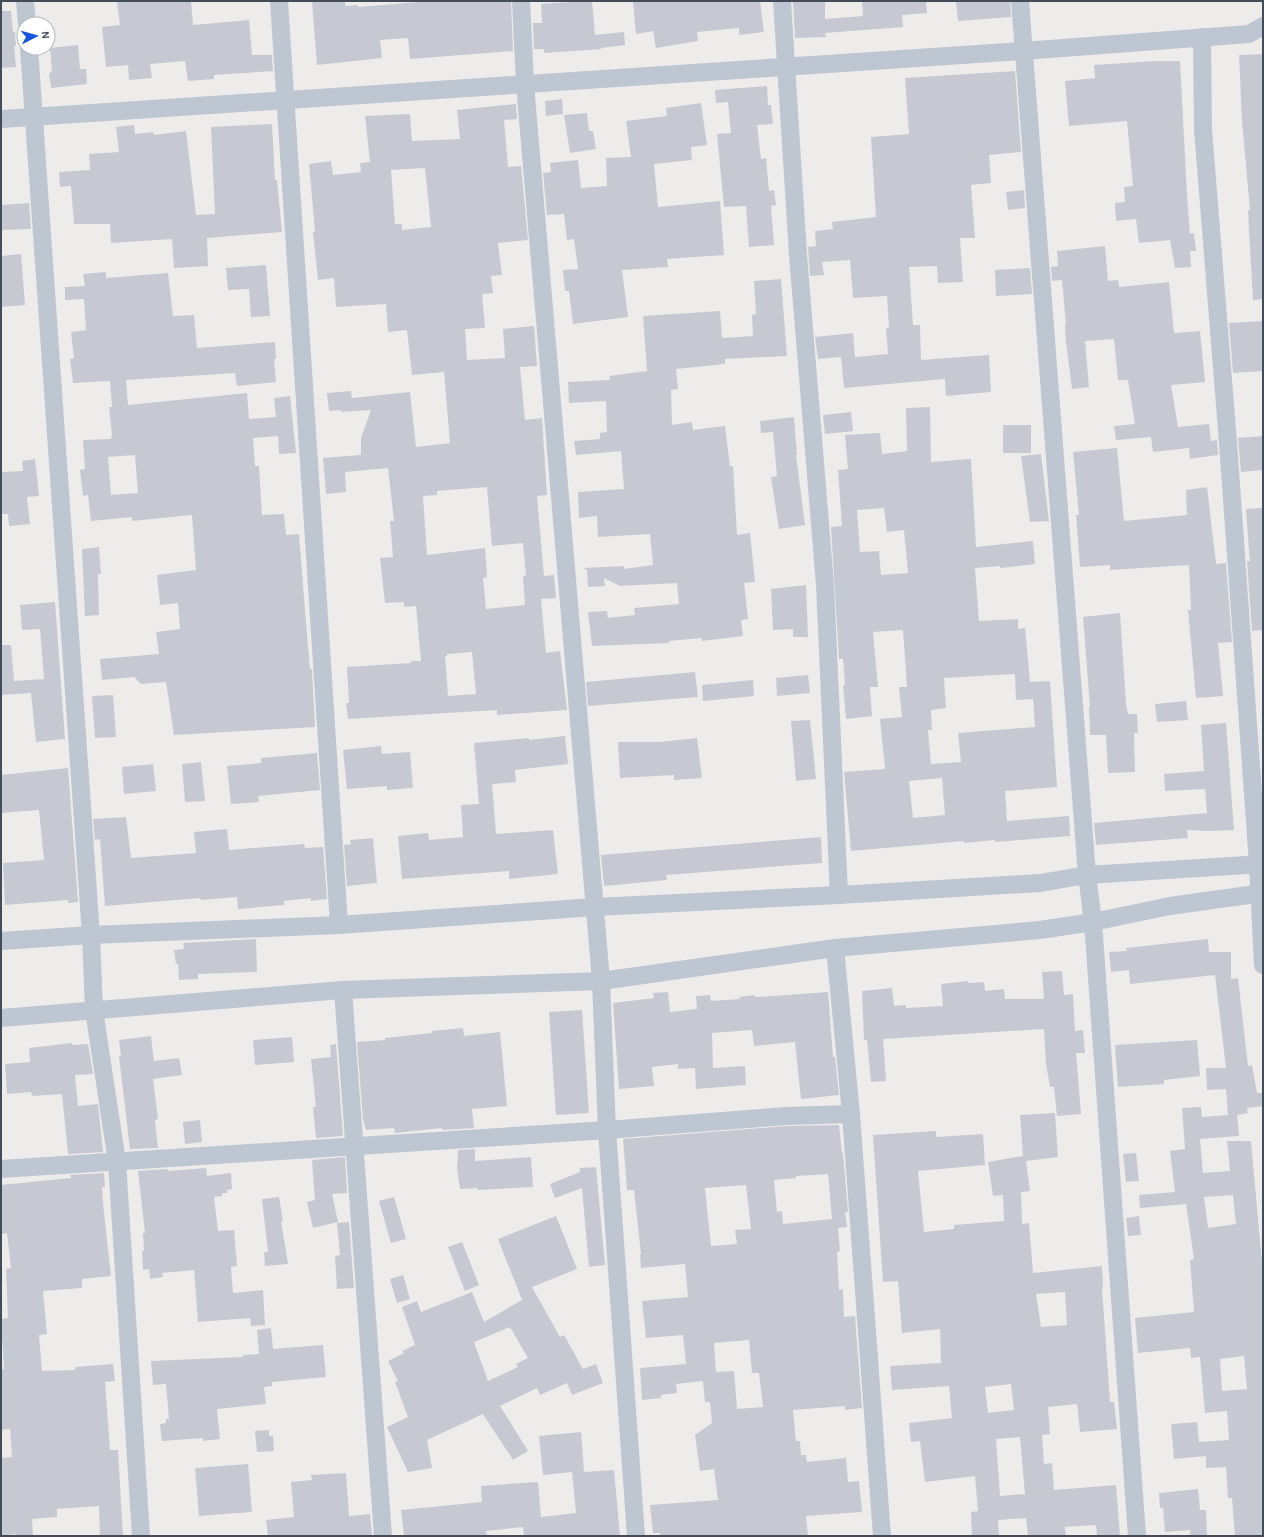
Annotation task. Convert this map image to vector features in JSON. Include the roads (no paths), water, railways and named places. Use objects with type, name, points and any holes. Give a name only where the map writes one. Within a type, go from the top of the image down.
[{"type":"street","points":[[25,1],[26,16]]},
{"type":"street","points":[[279,1],[287,100],[338,925]]},
{"type":"street","points":[[520,1],[601,982],[607,1130],[636,1536]]},
{"type":"street","points":[[782,1],[788,67],[798,256],[825,585],[839,895]]},
{"type":"street","points":[[1020,1],[1087,875],[1093,922],[1137,1536]]},
{"type":"street","points":[[1,119],[1023,51],[1249,34],[1263,26]]},
{"type":"street","points":[[1202,37],[1203,129],[1260,864],[1263,965]]},
{"type":"street","points":[[30,56],[91,935],[94,1010],[117,1162],[141,1536]]},
{"type":"street","points":[[1,941],[91,935],[338,925],[595,907],[1040,883],[1087,875],[1260,864]]},
{"type":"street","points":[[1,1018],[343,990],[601,982],[835,948],[1040,930],[1093,922],[1170,906],[1261,894]]},
{"type":"street","points":[[835,948],[851,1114],[882,1536]]},
{"type":"street","points":[[343,990],[382,1536]]},
{"type":"street","points":[[1,1169],[355,1145],[607,1130],[786,1116],[851,1114]]}]
